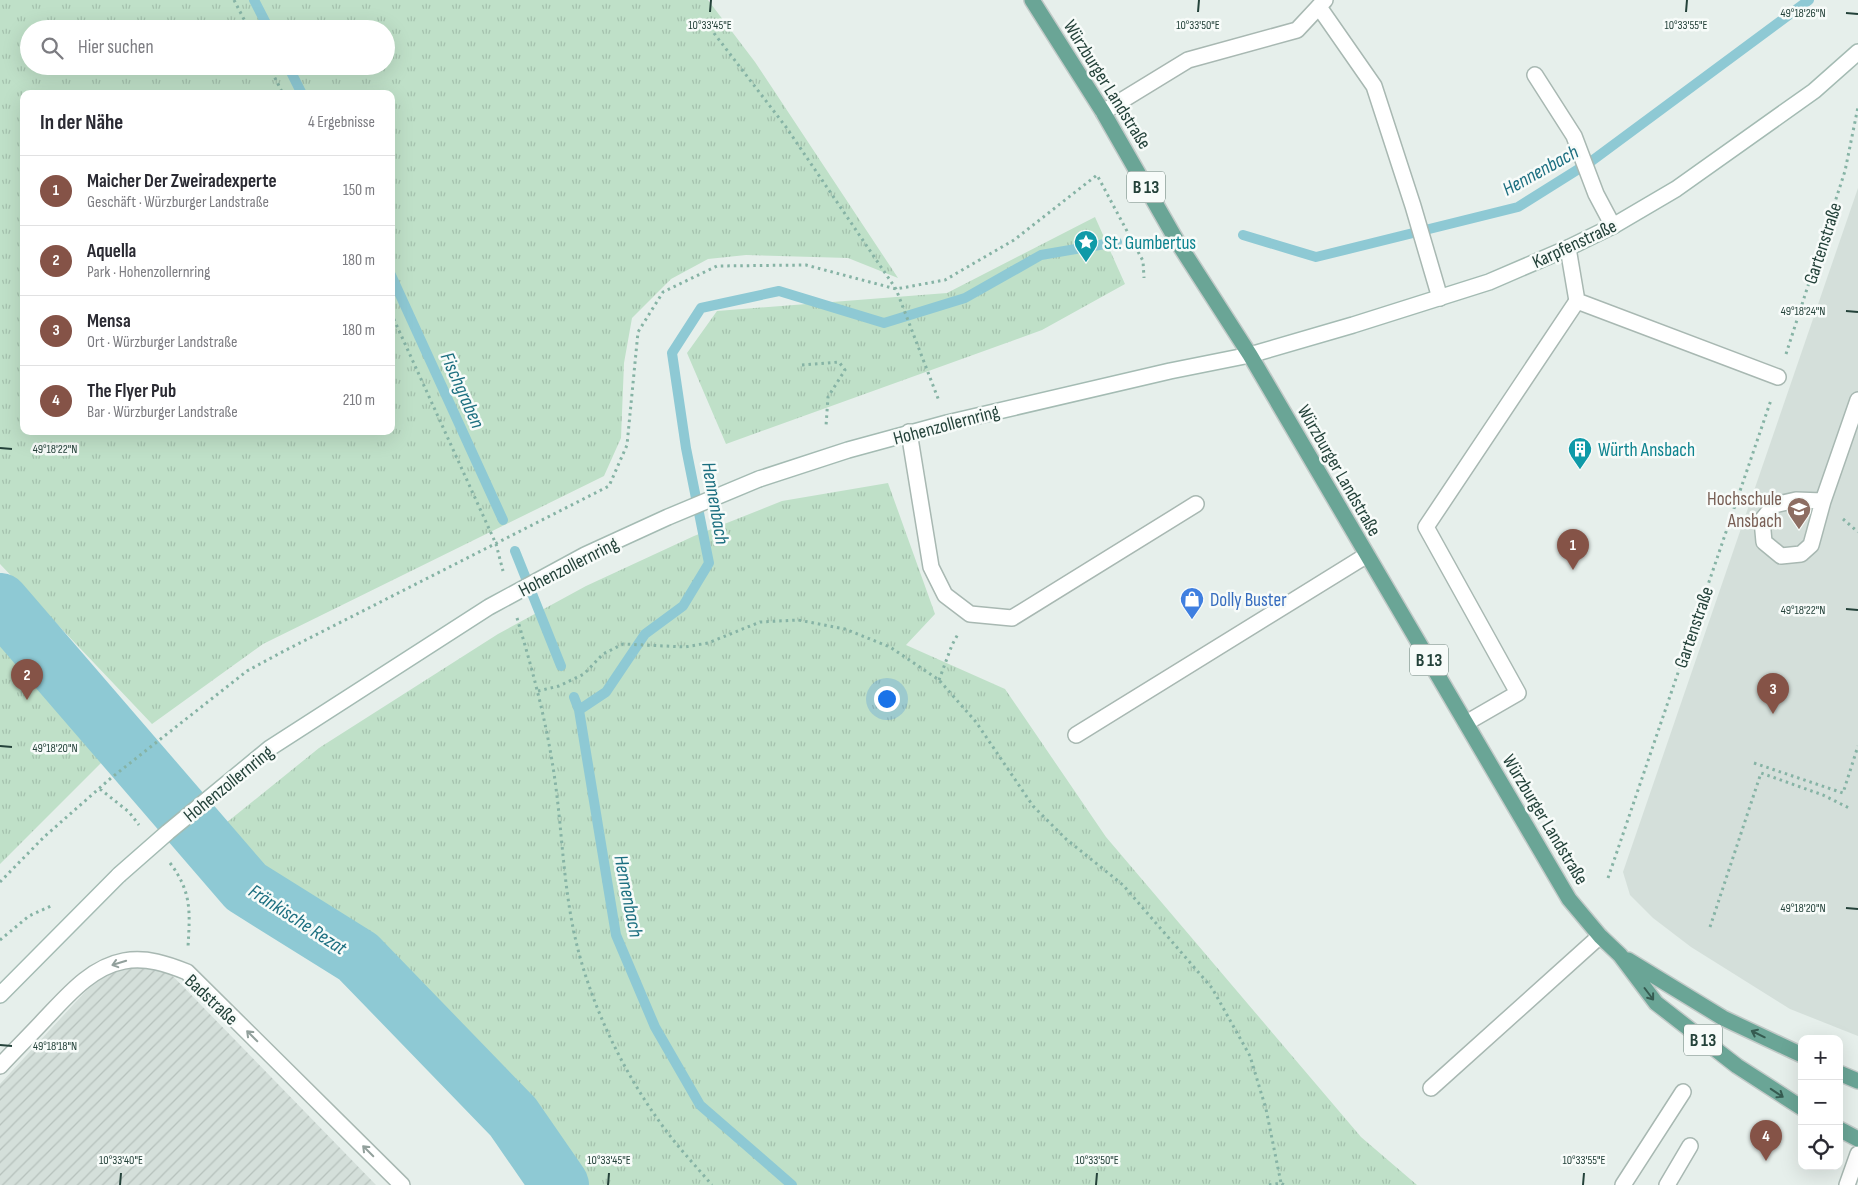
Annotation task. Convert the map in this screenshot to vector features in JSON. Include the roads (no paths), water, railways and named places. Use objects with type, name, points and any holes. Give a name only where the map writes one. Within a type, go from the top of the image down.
[{"type":"main road","name":"Würzburger Landstraße","points":[[1032,0],[1103,112],[1178,243],[1250,355],[1570,899],[1600,936],[1620,955],[1656,1003],[1737,1066],[1798,1105]]},
{"type":"main road","points":[[1103,112],[1188,60],[1297,30],[1322,3],[1374,86],[1413,206],[1440,298]]},
{"type":"main road","name":"Karpfenstraße","points":[[1250,355],[1489,282],[1568,248],[1613,226],[1676,189],[1814,90],[1858,52]]},
{"type":"main road","points":[[1535,75],[1574,136],[1596,194],[1613,226]]},
{"type":"main road","points":[[1466,723],[1518,693],[1426,527],[1577,301],[1568,248]]},
{"type":"main road","points":[[1577,301],[1778,377]]},
{"type":"main road","name":"Hohenzollernring","points":[[0,995],[119,875],[270,748],[490,607],[585,555],[668,517],[760,480],[848,450],[947,423],[1170,371],[1250,355]]},
{"type":"main road","points":[[1823,501],[1796,500],[1774,505],[1762,520],[1764,542],[1781,556],[1800,554],[1811,545],[1823,501],[1858,400]]},
{"type":"main road","points":[[909,432],[931,567],[945,595],[970,614],[1012,618],[1196,504]]},
{"type":"main road","points":[[1076,735],[1367,555]]},
{"type":"main road","points":[[1431,1088],[1600,936]]},
{"type":"main road","name":"Würzburger Landstraße","points":[[1620,955],[1724,1018],[1798,1053]]},
{"type":"main road","name":"Badstraße","points":[[0,1066],[79,984],[102,969],[124,961],[145,960],[165,963],[187,972],[402,1185]]},
{"type":"main road","points":[[1843,1075],[1858,1081]]},
{"type":"main road","points":[[1623,1185],[1682,1092]]},
{"type":"main road","points":[[1843,1131],[1858,1139]]},
{"type":"main road","points":[[1667,1185],[1690,1146]]},
{"type":"main road","points":[[1847,1185],[1858,1154]]},
{"type":"waterway","name":"Fischgraben","points":[[254,0],[264,20]]},
{"type":"waterway","name":"Hennenbach","points":[[1243,235],[1316,257],[1518,207],[1593,160],[1809,0]]},
{"type":"waterway","name":"Fischgraben","points":[[292,75],[300,90]]},
{"type":"waterway","name":"Hennenbach","points":[[792,1185],[700,1105],[655,1027],[616,935],[579,710],[606,692],[645,634],[683,606],[709,563],[686,448],[672,353],[701,308],[779,291],[884,323],[965,298],[1041,255],[1117,242]]},
{"type":"waterway","name":"Fischgraben","points":[[395,284],[503,520]]},
{"type":"waterway","name":"Fischgraben","points":[[515,551],[561,666]]},
{"type":"waterway","name":"Fränkische Rezat","points":[[0,602],[246,887],[358,957],[513,1117],[560,1185]]},
{"type":"waterway","name":"Fischgraben","points":[[574,697],[579,710]]},
{"type":"place","name":"St. Gumbertus","points":[[1086,263]]},
{"type":"place","name":"Würth Ansbach","points":[[1580,470]]},
{"type":"place","name":"Hochschule Ansbach","points":[[1799,530]]},
{"type":"place","name":"Maicher Der Zweiradexperte","points":[[1573,570]]},
{"type":"place","name":"Dolly Buster","points":[[1192,620]]},
{"type":"place","name":"Aquella","points":[[27,700]]},
{"type":"place","name":"Mensa","points":[[1773,714]]},
{"type":"place","name":"The Flyer Pub","points":[[1766,1161]]}]
